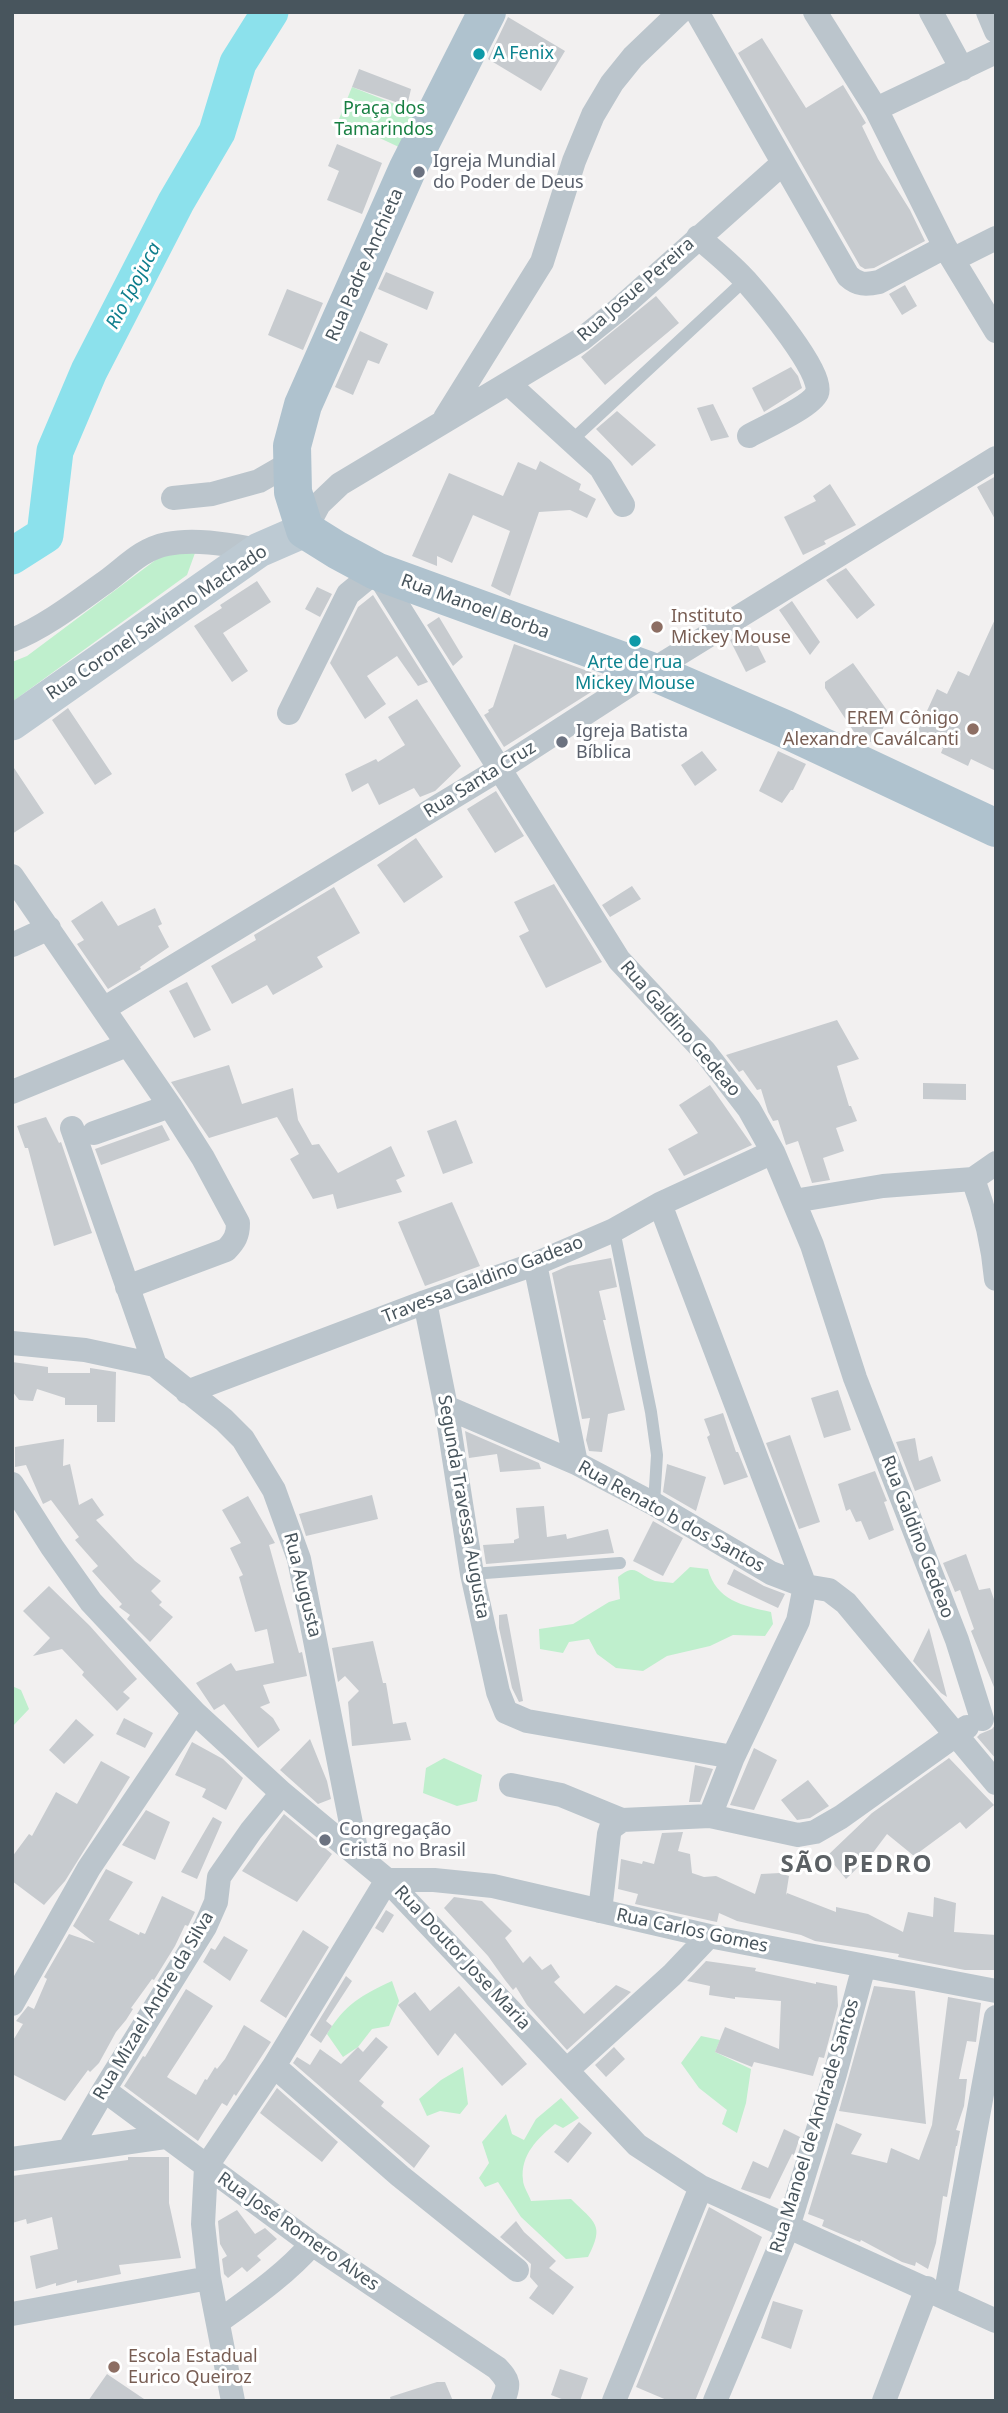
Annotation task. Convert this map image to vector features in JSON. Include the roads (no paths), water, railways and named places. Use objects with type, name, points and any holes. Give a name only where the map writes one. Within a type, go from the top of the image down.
[{"type":"main road","name":"Rua Padre Anchieta","points":[[305,530],[293,492],[292,462],[292,446],[303,405],[408,168],[487,12]]},
{"type":"main road","name":"Rua Coronel Salviano Machado","points":[[12,723],[259,550],[305,530]]},
{"type":"main road","name":"Rua Manoel Borba","points":[[305,530],[376,571],[651,671],[785,729],[996,828]]},
{"type":"street","points":[[443,421],[542,262],[574,161],[599,104],[633,57],[680,12]]},
{"type":"street","points":[[697,12],[782,164],[842,266],[856,283],[880,282],[949,253],[996,238]]},
{"type":"street","points":[[816,12],[876,109],[949,253],[996,331]]},
{"type":"street","points":[[932,12],[962,69]]},
{"type":"street","points":[[988,12],[996,31]]},
{"type":"street","points":[[876,109],[996,52]]},
{"type":"street","name":"Rua Josue Pereira","points":[[305,530],[319,504],[340,484],[582,339],[782,164]]},
{"type":"street","name":"Rua Josue Pereira","points":[[698,237],[746,280],[810,363],[818,387],[814,399],[749,436]]},
{"type":"street","points":[[509,384],[601,468],[623,505]]},
{"type":"street","name":"Rua Santa Cruz","points":[[104,1008],[498,770],[651,671],[996,458]]},
{"type":"street","points":[[173,498],[212,494],[259,481],[292,462]]},
{"type":"street","points":[[12,640],[28,634],[108,580],[140,553],[179,542],[227,544],[259,550]]},
{"type":"street","points":[[289,713],[348,594],[376,571]]},
{"type":"street","name":"Rua Galdino Gedeao","points":[[376,571],[619,960],[705,1052],[749,1109],[773,1152],[812,1245],[856,1378],[989,1716]]},
{"type":"street","points":[[12,876],[170,1106],[225,1196],[238,1223],[238,1233],[226,1250],[127,1287]]},
{"type":"street","points":[[12,945],[49,928]]},
{"type":"street","points":[[12,1092],[127,1045]]},
{"type":"street","points":[[155,1365],[127,1287],[83,1131],[170,1106]]},
{"type":"street","name":"Travessa Galdino Gadeao","points":[[187,1392],[425,1302],[535,1264],[614,1230],[660,1204],[773,1152]]},
{"type":"street","points":[[794,1201],[883,1186],[973,1179],[996,1163]]},
{"type":"street","points":[[973,1179],[982,1202],[994,1254],[996,1279]]},
{"type":"street","points":[[660,1204],[813,1587],[733,1757],[710,1816]]},
{"type":"street","points":[[535,1264],[576,1463]]},
{"type":"street","name":"Segunda Travessa Augusta","points":[[425,1302],[446,1407],[472,1574],[498,1692],[506,1712],[527,1721],[733,1757]]},
{"type":"street","points":[[12,1343],[85,1350],[155,1365]]},
{"type":"street","name":"Rua Augusta","points":[[155,1365],[224,1420],[243,1439],[274,1490],[299,1559],[357,1854]]},
{"type":"street","name":"Rua Renato b dos Santos","points":[[446,1407],[576,1463],[654,1504],[771,1573],[829,1590],[846,1602],[953,1735],[996,1783]]},
{"type":"street","name":"Rua Doutor Jose Maria","points":[[13,1489],[91,1602],[194,1713],[282,1793],[387,1880],[637,2145],[701,2187],[996,2320]]},
{"type":"street","points":[[14,1994],[89,1868],[194,1713]]},
{"type":"street","points":[[511,1785],[561,1795],[622,1820],[710,1816],[798,1835],[815,1832],[841,1817],[953,1735],[989,1716]]},
{"type":"street","name":"Rua Mizael Andre da Silva","points":[[69,2150],[205,1927],[216,1902],[219,1877],[282,1793]]},
{"type":"street","points":[[600,1911],[609,1834],[611,1828],[622,1820]]},
{"type":"street","points":[[233,2401],[209,2278],[203,2224],[206,2167],[274,2066],[387,1880]]},
{"type":"street","name":"Rua Carlos Gomes","points":[[387,1880],[434,1880],[493,1886],[709,1936],[996,1991]]},
{"type":"street","points":[[567,2070],[672,1975],[709,1936]]},
{"type":"street","name":"Rua Manoel de Andrade Santos","points":[[715,2401],[788,2227],[835,2074],[864,1966]]},
{"type":"street","points":[[884,2401],[936,2292],[996,2017]]},
{"type":"street","points":[[274,2066],[400,2176],[517,2270]]},
{"type":"street","name":"Rua José Romero Alves","points":[[104,2090],[312,2244],[497,2368],[507,2380],[508,2388],[503,2401]]},
{"type":"street","points":[[12,2159],[165,2137]]},
{"type":"street","points":[[614,2401],[701,2187]]},
{"type":"street","points":[[218,2322],[271,2283],[312,2244]]},
{"type":"street","points":[[12,2314],[209,2278]]},
{"type":"lane","points":[[570,441],[746,280]]},
{"type":"lane","points":[[614,1230],[656,1446],[654,1504]]},
{"type":"lane","points":[[472,1574],[620,1563]]},
{"type":"waterway","name":"Rio Ipojuca","points":[[12,556],[45,535],[55,451],[89,371],[176,202],[217,132],[238,63],[270,12]]},
{"type":"place","name":"A Fenix","points":[[479,54]]},
{"type":"place","name":"Igreja Mundial do Poder de Deus","points":[[419,172]]},
{"type":"place","name":"Instituto Mickey Mouse","points":[[657,627]]},
{"type":"place","name":"Arte de rua Mickey Mouse","points":[[635,641]]},
{"type":"place","name":"EREM Cônigo Alexandre Caválcanti","points":[[973,729]]},
{"type":"place","name":"Igreja Batista Bíblica","points":[[562,742]]},
{"type":"place","name":"Congregação Cristã no Brasil","points":[[325,1840]]},
{"type":"place","name":"Escola Estadual Eurico Queiroz","points":[[114,2367]]},
{"type":"district","name":"SÃO PEDRO","points":[[857,1865]]},
{"type":"park label","name":"Praça dos Tamarindos","points":[[384,119]]}]
